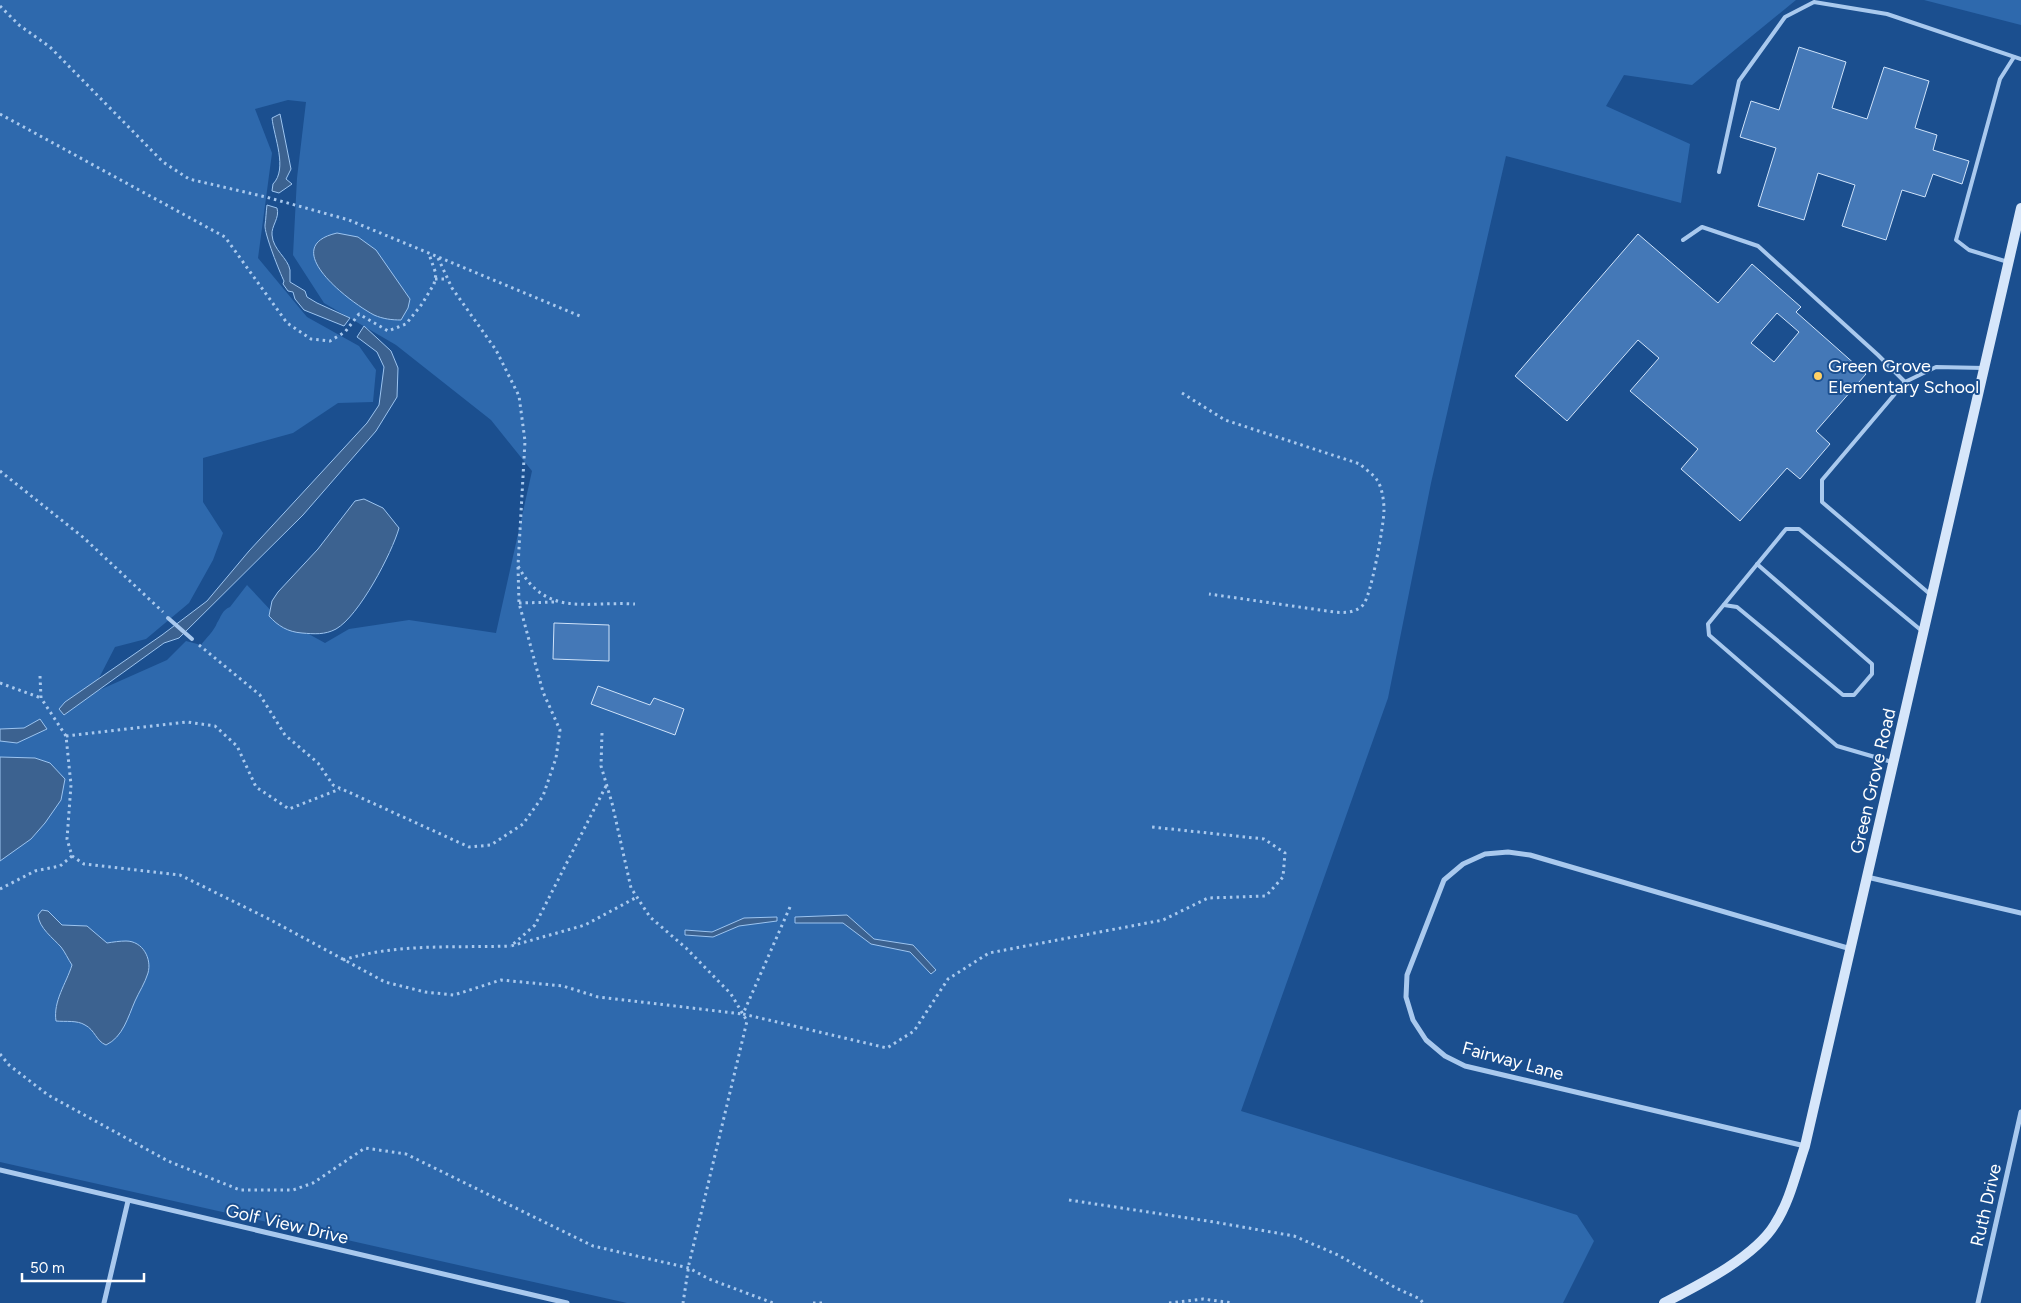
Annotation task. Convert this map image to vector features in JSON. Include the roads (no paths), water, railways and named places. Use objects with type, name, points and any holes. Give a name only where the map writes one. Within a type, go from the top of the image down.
[{"type":"street","name":"Green Grove Road","points":[[1664,1303],[1717,1273],[1762,1242],[1785,1205],[1805,1146],[2021,208]]},
{"type":"street","name":"Fairway Lane","points":[[1805,1146],[1465,1066],[1445,1056],[1426,1040],[1421,1033],[1413,1020],[1406,997],[1407,975],[1444,880],[1463,864],[1485,854],[1508,852],[1530,855],[1851,949]]},
{"type":"street","points":[[1867,877],[2021,913]]},
{"type":"street","name":"Ruth Drive","points":[[1978,1303],[2021,1112]]},
{"type":"street","name":"Golf View Drive","points":[[0,1170],[567,1303]]},
{"type":"street","points":[[104,1303],[128,1201]]},
{"type":"lane","points":[[1719,172],[1739,81],[1785,17],[1814,2],[1887,14],[2021,59]]},
{"type":"lane","points":[[2008,262],[1969,250],[1956,240],[2000,79],[2014,57]]},
{"type":"lane","points":[[1682,240],[1702,227],[1758,246],[1871,348],[1905,382]]},
{"type":"lane","points":[[1932,595],[1822,502],[1822,480],[1905,382],[1936,367],[1984,368]]},
{"type":"lane","points":[[1894,762],[1836,746],[1709,635],[1708,624],[1786,529],[1799,529],[1923,632]]},
{"type":"lane","points":[[1724,605],[1737,607],[1843,695],[1854,695],[1872,674],[1872,664],[1757,564]]},
{"type":"lane","points":[[168,618],[192,639]]},
{"type":"place","name":"Green Grove Elementary School","points":[[1818,376]]}]
